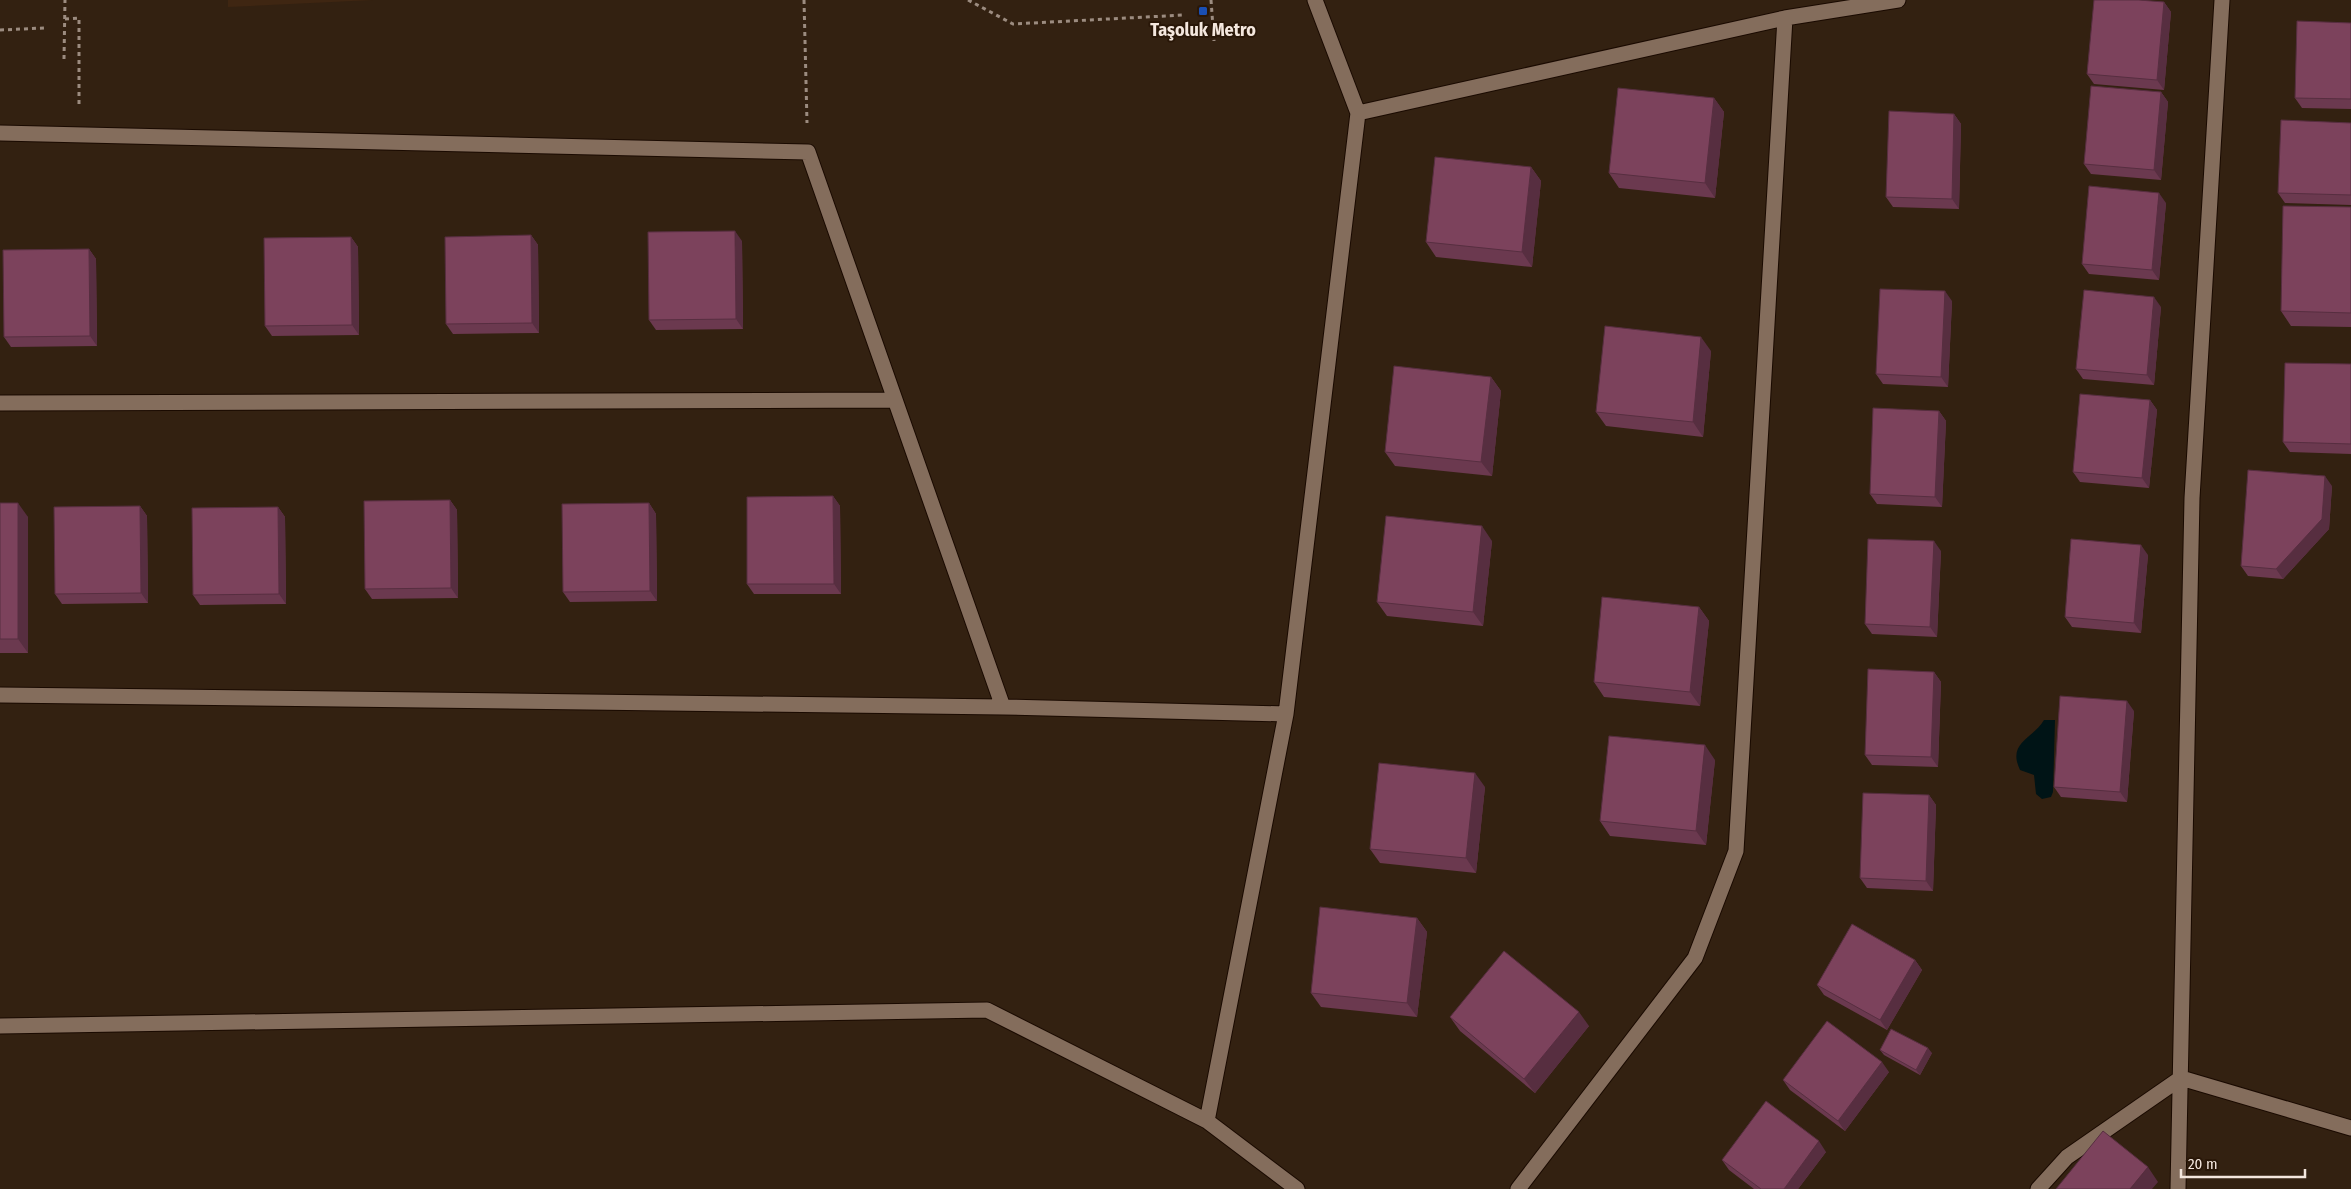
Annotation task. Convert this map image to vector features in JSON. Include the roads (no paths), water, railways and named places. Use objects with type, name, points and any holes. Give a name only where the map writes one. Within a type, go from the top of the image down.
[{"type":"street","points":[[1207,1121],[1286,714],[1358,113],[1315,0]]},
{"type":"street","points":[[1358,113],[1785,18],[1898,0]]},
{"type":"street","points":[[2178,1189],[2192,498],[2222,0]]},
{"type":"street","points":[[1518,1189],[1696,958],[1736,851],[1785,18]]},
{"type":"street","points":[[0,133],[808,152],[1003,707]]},
{"type":"street","points":[[0,403],[895,400]]},
{"type":"street","points":[[0,695],[1003,707],[1286,714]]},
{"type":"street","points":[[0,1026],[987,1010],[1207,1121],[1297,1189]]},
{"type":"street","points":[[2181,1078],[2351,1128]]},
{"type":"street","points":[[2038,1189],[2067,1156],[2181,1078]]},
{"type":"place","name":"Taşoluk Metro","points":[[1203,11]]}]
